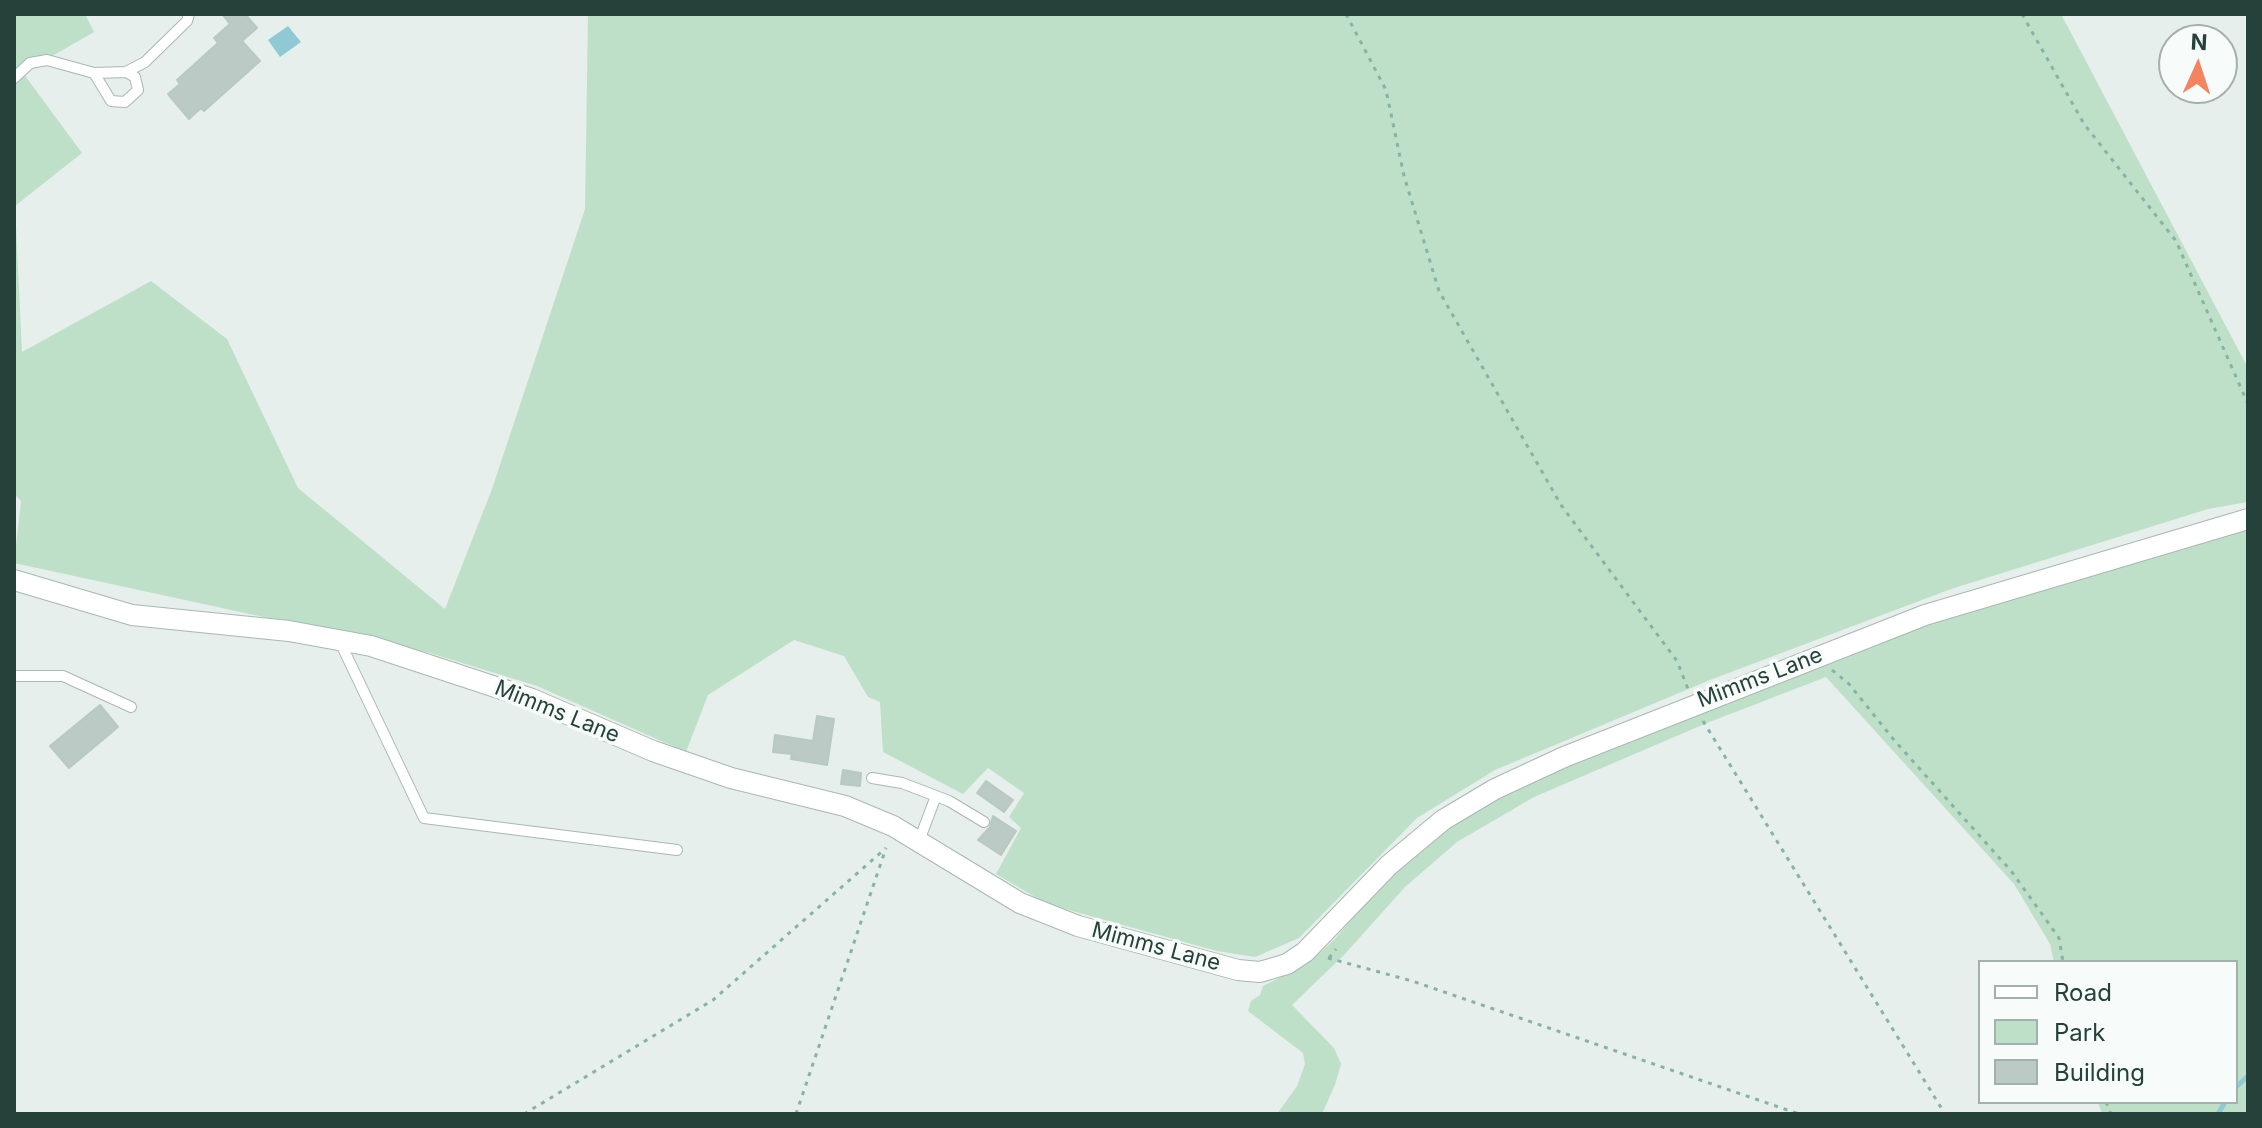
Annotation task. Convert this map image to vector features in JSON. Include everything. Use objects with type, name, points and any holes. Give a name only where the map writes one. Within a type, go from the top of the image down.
[{"type":"street","name":"Mimms Lane","points":[[14,580],[132,615],[289,631],[371,646],[532,699],[653,751],[731,778],[845,806],[893,826],[1020,903],[1078,926],[1238,970],[1272,970],[1305,952],[1389,865],[1443,820],[1495,789],[1550,763],[1925,615],[2248,519]]},
{"type":"lane","points":[[14,78],[30,63],[47,60],[94,73],[126,72],[145,62],[187,21],[189,14]]},
{"type":"lane","points":[[94,73],[111,101],[125,102],[138,90],[135,77],[126,72]]},
{"type":"lane","points":[[339,640],[424,818],[677,850]]},
{"type":"lane","points":[[14,676],[63,676],[131,707]]},
{"type":"lane","points":[[872,778],[902,783],[936,796],[984,822]]},
{"type":"lane","points":[[919,841],[936,796]]},
{"type":"path","points":[[1346,14],[1386,90],[1404,176],[1439,291],[1561,505],[1677,661],[1693,704],[1945,1114]]},
{"type":"path","points":[[2022,14],[2084,124],[2176,241],[2248,404]]},
{"type":"path","points":[[1820,672],[1831,669],[1849,684],[1894,740],[2012,872],[2059,938],[2063,960]]},
{"type":"path","points":[[796,1114],[893,826]]},
{"type":"path","points":[[524,1114],[713,1000],[886,848]]},
{"type":"path","points":[[1329,958],[1337,948]]},
{"type":"path","points":[[1305,952],[1412,981],[1799,1114]]},
{"type":"green space","points":[[14,14],[85,14],[94,32],[23,73],[82,153],[15,206],[22,352],[151,281],[227,339],[298,488],[445,609],[492,489],[585,209],[588,14],[2061,14],[2248,368],[2248,502],[2208,509],[1951,589],[1710,680],[1495,770],[1417,818],[1299,938],[1255,957],[1217,951],[1047,904],[996,874],[1021,828],[1009,817],[1024,793],[988,768],[963,794],[883,752],[880,702],[868,697],[844,656],[794,640],[708,695],[686,752],[537,686],[430,653],[14,563],[21,501],[14,494]]},
{"type":"green space","points":[[2248,527],[2248,1114],[2102,1114],[2099,1104],[2238,1104],[2238,960],[2054,960],[2050,944],[2014,884],[1826,677],[1707,723],[1534,797],[1457,842],[1405,887],[1344,955],[1292,1005],[1334,1048],[1341,1064],[1322,1114],[1277,1114],[1297,1086],[1305,1064],[1303,1053],[1248,1011],[1251,1001],[1260,995],[1263,986],[1307,964],[1334,940],[1387,877],[1455,820],[1536,775],[1921,624]]},
{"type":"water","points":[[288,26],[301,42],[280,57],[268,40]]},
{"type":"building","points":[[222,14],[245,14],[257,28],[242,41],[260,61],[204,111],[201,108],[189,119],[168,94],[180,84],[177,80],[218,43],[214,38],[230,24]]},
{"type":"building","points":[[100,705],[118,727],[69,768],[50,746]]},
{"type":"building","points":[[817,716],[834,719],[827,765],[791,759],[792,754],[773,752],[775,735],[813,741]]},
{"type":"building","points":[[843,770],[861,773],[860,786],[841,784]]},
{"type":"building","points":[[986,781],[1013,800],[1004,812],[977,793]]},
{"type":"building","points":[[993,816],[1016,831],[1001,855],[978,840],[990,827]]},
{"type":"waterway","points":[[2238,1085],[2248,1076]]},
{"type":"waterway","points":[[2218,1114],[2224,1104]]}]
